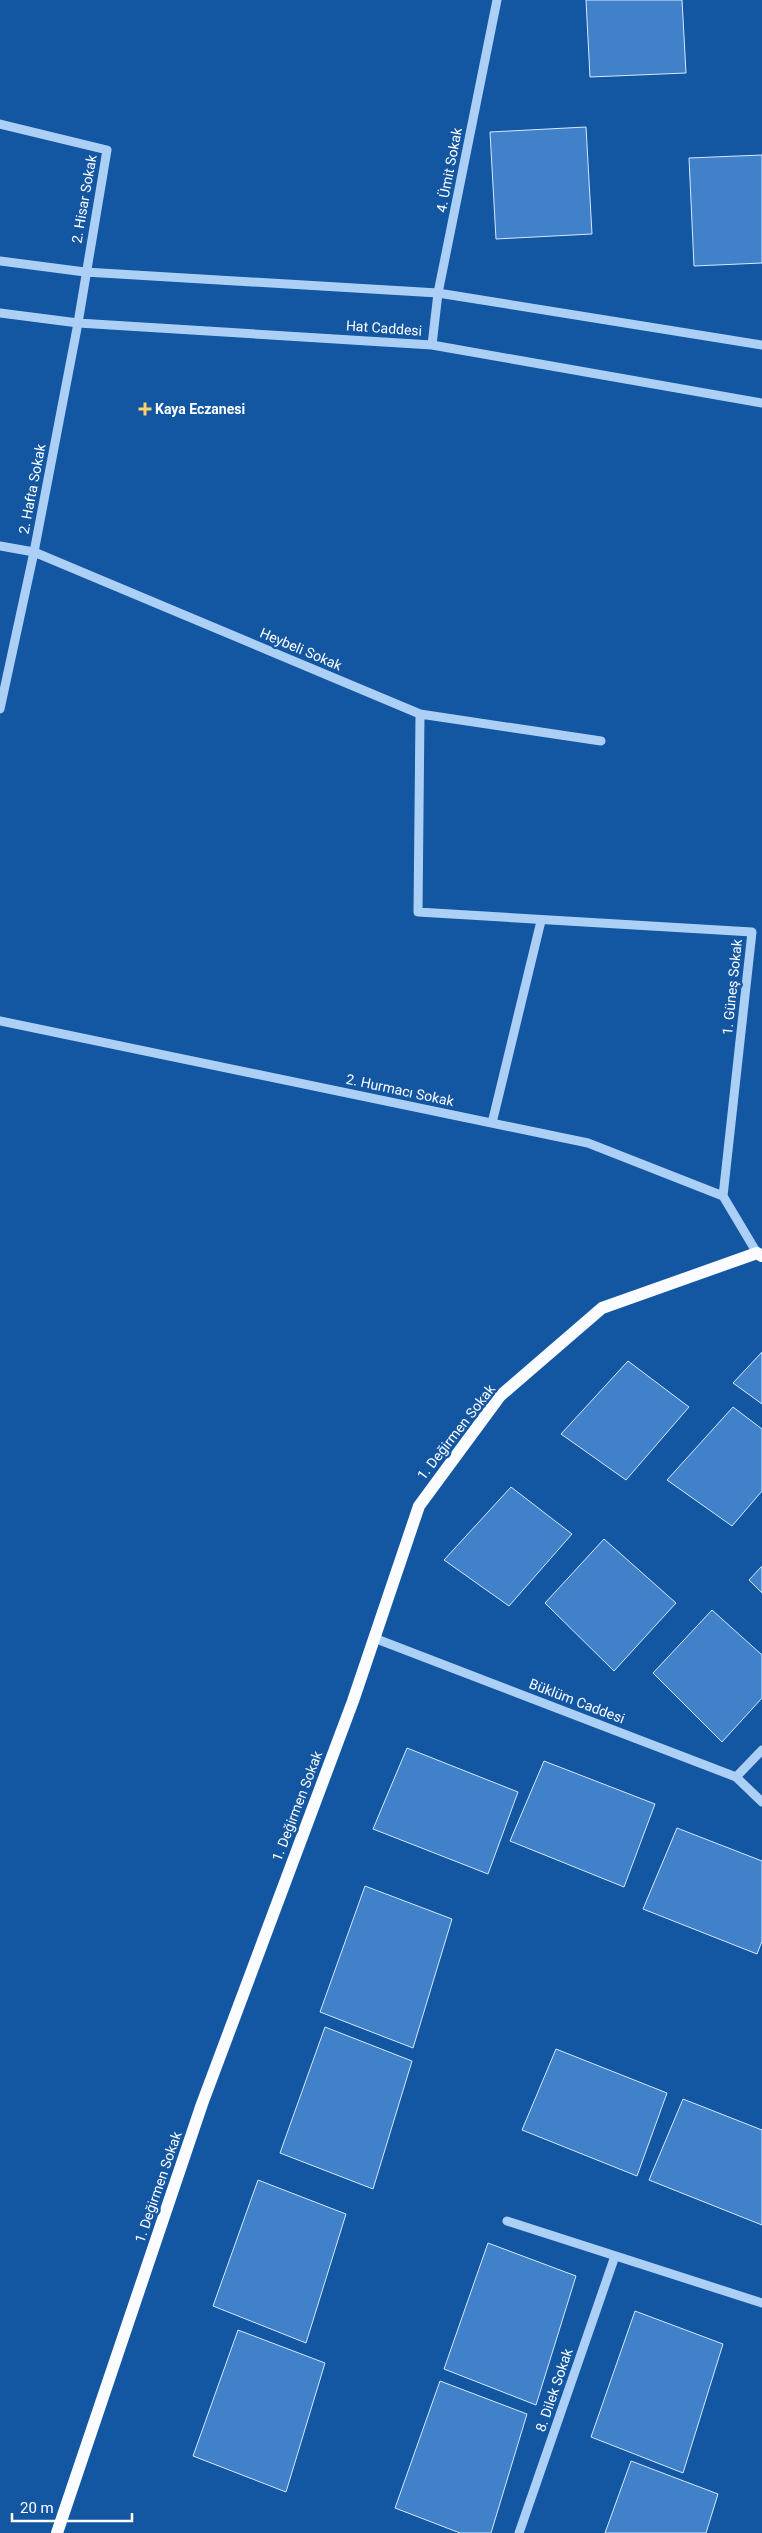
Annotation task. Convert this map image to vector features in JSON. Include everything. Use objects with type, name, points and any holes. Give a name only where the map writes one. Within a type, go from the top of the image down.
[{"type":"main road","name":"1. Değirmen Sokak","points":[[57,2533],[202,2104],[353,1701],[419,1506],[500,1396],[602,1308],[759,1254]]},
{"type":"street","name":"4. Ümit Sokak","points":[[432,345],[438,293],[497,0]]},
{"type":"street","name":"2. Hisar Sokak","points":[[0,124],[107,150],[84,272]]},
{"type":"street","points":[[0,261],[84,272],[438,293],[762,344]]},
{"type":"street","name":"2. Hafta Sokak","points":[[0,709],[34,552],[78,323],[84,272]]},
{"type":"street","name":"Hat Caddesi","points":[[0,313],[78,323],[432,345],[762,403]]},
{"type":"street","name":"Heybeli Sokak","points":[[0,546],[34,552],[420,714],[601,740]]},
{"type":"street","name":"1. Güneş Sokak","points":[[420,714],[418,912],[541,921],[752,932],[723,1196]]},
{"type":"street","points":[[492,1123],[541,921]]},
{"type":"street","name":"2. Hurmacı Sokak","points":[[0,1020],[588,1142],[723,1196]]},
{"type":"street","points":[[723,1196],[759,1254]]},
{"type":"street","name":"Büklüm Caddesi","points":[[374,1638],[736,1777],[762,1802]]},
{"type":"street","points":[[736,1777],[762,1750]]},
{"type":"street","points":[[507,2221],[762,2303]]},
{"type":"street","name":"8. Dilek Sokak","points":[[519,2533],[616,2256]]},
{"type":"building","points":[[586,0],[682,0],[686,73],[590,77]]},
{"type":"building","points":[[586,127],[592,234],[496,239],[490,132]]},
{"type":"building","points":[[762,155],[762,263],[694,266],[689,158]]},
{"type":"building","points":[[762,1352],[762,1404],[733,1383]]},
{"type":"building","points":[[628,1361],[689,1407],[626,1480],[561,1434]]},
{"type":"building","points":[[733,1407],[762,1429],[762,1491],[732,1526],[667,1480]]},
{"type":"building","points":[[511,1487],[572,1534],[509,1606],[444,1560]]},
{"type":"building","points":[[604,1539],[676,1603],[614,1671],[545,1603]]},
{"type":"building","points":[[762,1566],[762,1593],[749,1580]]},
{"type":"building","points":[[712,1610],[762,1655],[762,1698],[722,1742],[653,1673]]},
{"type":"building","points":[[407,1748],[518,1792],[488,1874],[373,1829]]},
{"type":"building","points":[[544,1761],[655,1804],[624,1887],[510,1841]]},
{"type":"building","points":[[677,1828],[762,1861],[762,1941],[757,1954],[643,1909]]},
{"type":"building","points":[[365,1886],[452,1919],[413,2048],[320,2012]]},
{"type":"building","points":[[325,2027],[412,2061],[373,2189],[280,2153]]},
{"type":"building","points":[[556,2049],[667,2093],[637,2176],[522,2130]]},
{"type":"building","points":[[683,2099],[762,2130],[762,2225],[649,2180]]},
{"type":"building","points":[[258,2180],[346,2214],[306,2343],[213,2306]]},
{"type":"building","points":[[488,2243],[576,2276],[536,2405],[444,2369]]},
{"type":"building","points":[[635,2311],[723,2344],[683,2473],[591,2437]]},
{"type":"building","points":[[238,2330],[325,2363],[286,2492],[193,2456]]},
{"type":"building","points":[[440,2381],[527,2414],[491,2533],[460,2533],[395,2508]]},
{"type":"building","points":[[631,2461],[718,2494],[706,2533],[605,2533]]},
{"type":"place","name":"Kaya Eczanesi","points":[[145,409]]}]
